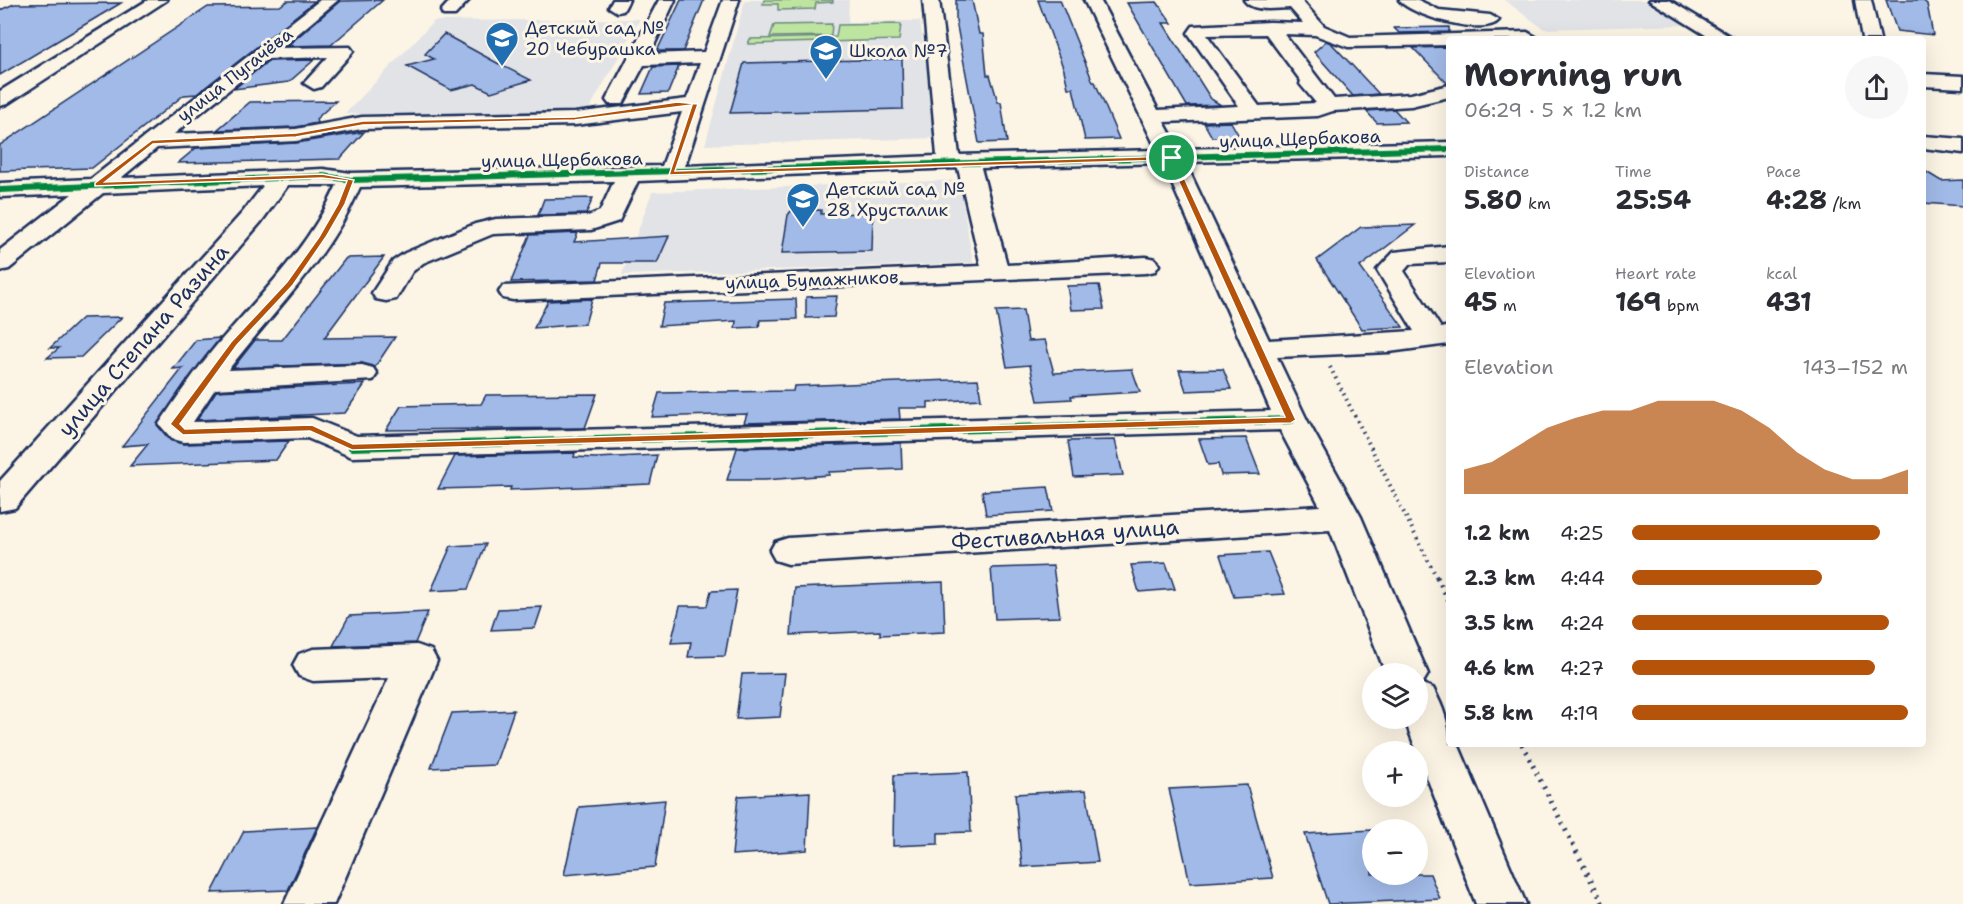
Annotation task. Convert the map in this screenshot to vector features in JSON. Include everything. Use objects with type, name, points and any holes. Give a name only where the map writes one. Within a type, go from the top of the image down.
[{"type":"street","points":[[0,100],[159,0]]},
{"type":"street","name":"улица Пугачёва","points":[[0,263],[330,0]]},
{"type":"street","points":[[616,100],[667,0]]},
{"type":"street","points":[[671,173],[731,0]]},
{"type":"street","points":[[931,0],[958,162],[996,273]]},
{"type":"street","points":[[1092,0],[1172,158],[1291,420],[1343,517],[1403,663]]},
{"type":"street","points":[[1252,0],[1255,3],[1296,2],[1318,30]]},
{"type":"street","points":[[1407,0],[1415,7],[1447,16],[1522,22],[1535,30],[1530,36]]},
{"type":"street","points":[[1657,0],[1720,36]]},
{"type":"street","points":[[1863,0],[1870,36]]},
{"type":"street","points":[[1253,112],[1197,33],[1207,29],[1270,27],[1318,30],[1348,42],[1446,40]]},
{"type":"street","points":[[1270,27],[1311,81],[1310,84],[1329,105]]},
{"type":"street","points":[[262,54],[344,51],[314,83]]},
{"type":"street","points":[[638,60],[711,57]]},
{"type":"street","points":[[1926,80],[1963,82]]},
{"type":"street","points":[[1150,116],[1318,110],[1329,105],[1412,100],[1446,92]]},
{"type":"street","points":[[152,142],[296,135],[363,123],[575,118],[695,104]]},
{"type":"street","points":[[1927,140],[1963,146]]},
{"type":"street","name":"улица Щербакова","points":[[0,190],[322,176],[351,180],[671,173],[958,162],[1444,154]]},
{"type":"street","points":[[387,293],[402,267],[414,258],[484,229],[496,226],[591,223],[603,220],[610,216],[629,174]]},
{"type":"street","name":"улица Степана Разина","points":[[3,500],[180,296],[252,217],[281,178]]},
{"type":"street","points":[[351,180],[341,204],[322,237],[290,284],[234,344],[175,424],[183,432],[312,428],[352,447],[1291,420]]},
{"type":"street","points":[[1441,336],[1390,270],[1403,257],[1446,254]]},
{"type":"street","name":"улица Бумажников","points":[[513,292],[1146,265]]},
{"type":"street","points":[[1259,349],[1389,343],[1441,336]]},
{"type":"street","points":[[207,380],[362,374]]},
{"type":"street","name":"Фестивальная улица","points":[[788,551],[1343,517]]},
{"type":"street","points":[[309,904],[417,661],[313,665]]},
{"type":"street","points":[[1428,725],[1501,904]]},
{"type":"path","points":[[1319,346],[1446,596]]},
{"type":"path","points":[[1524,747],[1603,904]]},
{"type":"shaded area","name":"Школа №7","points":[[745,0],[849,0],[848,22],[920,21],[938,138],[705,145]]},
{"type":"shaded area","points":[[1504,0],[1646,0],[1690,25],[1544,29]]},
{"type":"shaded area","name":"Детский сад № 20 Чебурашка","points":[[640,19],[587,113],[345,114],[434,21]]},
{"type":"shaded area","name":"Детский сад № 28 Хрусталик","points":[[959,180],[973,263],[622,275],[652,192]]},
{"type":"green space","points":[[764,0],[833,0],[833,2],[816,3],[815,9],[778,10],[778,4],[763,4]]},
{"type":"green space","points":[[832,24],[831,36],[770,37],[774,25]]},
{"type":"green space","points":[[901,24],[899,40],[748,44],[750,39],[836,37],[838,25]]},
{"type":"building","points":[[383,0],[331,45],[287,46],[340,1]]},
{"type":"building","points":[[681,0],[704,0],[683,51],[657,51]]},
{"type":"building","points":[[956,0],[972,0],[979,34],[983,34],[987,75],[990,75],[998,102],[1001,102],[1007,142],[979,143],[956,21]]},
{"type":"building","points":[[1038,0],[1060,0],[1119,139],[1085,140],[1073,88],[1068,88],[1064,70]]},
{"type":"building","points":[[1886,0],[1922,0],[1927,4],[1933,35],[1897,31]]},
{"type":"building","points":[[287,1],[315,1],[197,94],[184,95],[92,168],[0,171],[0,145],[208,7],[280,6]]},
{"type":"building","points":[[1157,2],[1172,23],[1163,23],[1211,99],[1221,105],[1187,106],[1127,3]]},
{"type":"building","points":[[121,3],[0,75],[0,10],[14,4]]},
{"type":"building","points":[[1449,27],[1449,32],[1399,33],[1394,28]]},
{"type":"building","points":[[444,34],[531,80],[491,92],[475,84],[451,90],[407,66],[434,59],[425,54]]},
{"type":"building","points":[[1326,41],[1331,43],[1379,94],[1353,96],[1314,52]]},
{"type":"building","points":[[1446,47],[1446,82],[1413,48]]},
{"type":"building","points":[[902,59],[903,109],[730,113],[744,63]]},
{"type":"building","points":[[314,60],[289,82],[234,89],[268,61]]},
{"type":"building","points":[[679,66],[668,93],[641,94],[653,67]]},
{"type":"building","points":[[336,101],[316,119],[317,123],[296,127],[217,130],[250,102]]},
{"type":"building","points":[[1394,109],[1406,122],[1377,123],[1366,111]]},
{"type":"building","points":[[1231,122],[1239,136],[1212,137],[1204,123]]},
{"type":"building","points":[[364,132],[340,159],[178,163],[196,148],[296,143]]},
{"type":"building","points":[[1926,172],[1941,181],[1963,180],[1963,206],[1926,203]]},
{"type":"building","points":[[593,198],[586,214],[538,215],[544,199]]},
{"type":"building","points":[[821,210],[821,214],[873,213],[872,251],[782,253],[788,215],[791,211]]},
{"type":"building","points":[[1415,225],[1360,267],[1403,327],[1362,329],[1317,260],[1361,227]]},
{"type":"building","points":[[578,233],[574,242],[669,236],[657,263],[602,263],[597,280],[511,282],[530,235]]},
{"type":"building","points":[[384,257],[324,338],[395,337],[375,367],[362,363],[233,368],[255,340],[282,340],[346,258]]},
{"type":"building","points":[[1099,285],[1104,309],[1071,310],[1067,286]]},
{"type":"building","points":[[837,296],[834,317],[806,318],[806,297]]},
{"type":"building","points":[[592,299],[585,324],[534,328],[548,301]]},
{"type":"building","points":[[796,299],[797,319],[760,320],[759,327],[735,328],[736,321],[659,326],[664,303]]},
{"type":"building","points":[[1023,310],[1028,341],[1045,340],[1054,373],[1132,369],[1140,392],[1071,396],[1072,399],[1038,401],[1030,365],[1007,367],[996,311]]},
{"type":"building","points":[[122,317],[81,357],[47,358],[59,348],[50,348],[82,318]]},
{"type":"building","points":[[220,338],[185,383],[157,425],[170,440],[183,444],[289,441],[276,460],[130,466],[148,444],[122,446],[183,368],[173,369],[196,340]]},
{"type":"building","points":[[1223,369],[1231,389],[1186,391],[1179,370]]},
{"type":"building","points":[[978,379],[981,399],[928,402],[928,408],[899,408],[900,419],[744,423],[747,414],[652,417],[659,393],[793,391],[794,386]]},
{"type":"building","points":[[365,384],[345,413],[197,420],[216,391]]},
{"type":"building","points":[[597,394],[585,428],[386,430],[401,406],[481,404],[486,395]]},
{"type":"building","points":[[1246,438],[1260,474],[1221,475],[1218,464],[1208,465],[1199,439]]},
{"type":"building","points":[[1115,440],[1123,475],[1074,477],[1068,441]]},
{"type":"building","points":[[901,443],[902,469],[829,472],[829,475],[765,480],[727,480],[737,448]]},
{"type":"building","points":[[575,453],[574,457],[596,458],[657,455],[650,484],[510,490],[511,487],[438,489],[455,456]]},
{"type":"building","points":[[1048,487],[1053,511],[986,515],[982,491]]},
{"type":"building","points":[[486,544],[468,589],[431,591],[451,546]]},
{"type":"building","points":[[1268,552],[1285,594],[1234,597],[1220,555]]},
{"type":"building","points":[[1166,563],[1175,589],[1139,592],[1131,565]]},
{"type":"building","points":[[1053,566],[1060,617],[995,619],[991,568]]},
{"type":"building","points":[[943,582],[945,632],[880,635],[880,631],[791,635],[795,588]]},
{"type":"building","points":[[737,590],[725,656],[688,657],[691,642],[671,643],[680,606],[707,606],[711,591]]},
{"type":"building","points":[[542,607],[535,628],[491,630],[498,609]]},
{"type":"building","points":[[428,612],[415,643],[333,646],[349,616]]},
{"type":"building","points":[[785,673],[780,717],[736,719],[742,674]]},
{"type":"building","points":[[514,710],[495,765],[431,768],[452,713]]},
{"type":"building","points":[[968,772],[971,832],[938,833],[938,844],[893,846],[894,775]]},
{"type":"building","points":[[1247,785],[1273,878],[1190,883],[1169,789]]},
{"type":"building","points":[[1086,790],[1098,862],[1022,867],[1015,794]]},
{"type":"building","points":[[810,792],[807,850],[732,855],[738,796]]},
{"type":"building","points":[[665,800],[655,867],[564,875],[579,807]]},
{"type":"building","points":[[317,827],[288,890],[212,893],[244,831]]},
{"type":"building","points":[[1362,831],[1362,885],[1428,885],[1428,874],[1430,874],[1440,899],[1328,904],[1305,834]]},
{"type":"cycle path","points":[[0,190],[323,176],[351,180],[671,173],[949,162],[1446,149]]},
{"type":"cycle path","points":[[352,447],[1291,420]]},
{"type":"place","name":"Детский сад № 20 Чебурашка","points":[[502,67]]},
{"type":"place","name":"Школа №7","points":[[826,80]]},
{"type":"place","name":"Детский сад № 28 Хрусталик","points":[[803,228]]},
{"type":"route","points":[[677,104],[695,104],[671,173],[949,162],[1172,158],[1291,420],[352,447],[312,428],[183,432],[175,424],[234,344],[290,284],[322,237],[341,204],[351,180],[322,176],[98,184],[152,142],[296,135],[341,125],[363,123],[603,116],[677,104]]}]
